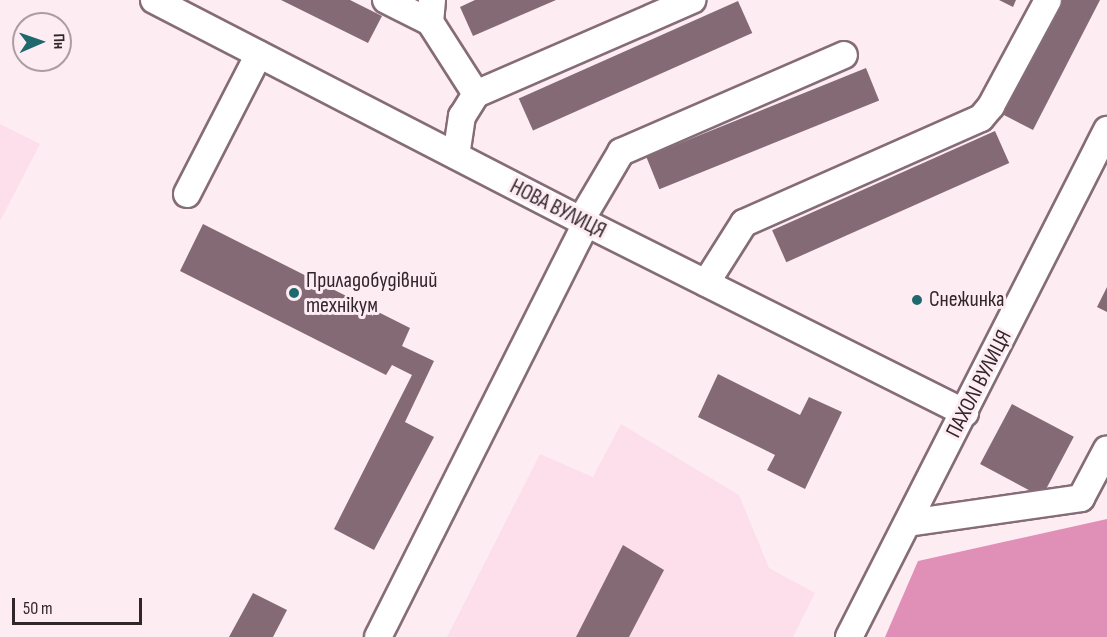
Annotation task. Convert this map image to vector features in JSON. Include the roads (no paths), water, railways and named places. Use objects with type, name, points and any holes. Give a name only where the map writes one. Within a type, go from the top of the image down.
[{"type":"street","name":"НОВА ВУЛИЦЯ","points":[[154,0],[584,222],[965,413]]},
{"type":"street","points":[[386,0],[431,11],[476,94]]},
{"type":"street","points":[[456,156],[462,116],[476,94],[692,0]]},
{"type":"street","points":[[706,283],[744,223],[981,118],[991,106],[1048,0]]},
{"type":"street","points":[[187,194],[259,54]]},
{"type":"street","points":[[378,637],[621,152],[844,55]]},
{"type":"street","name":"ПАХОЛІ ВУЛИЦЯ","points":[[849,637],[1107,130]]},
{"type":"street","points":[[908,524],[1081,498],[1107,449]]},
{"type":"place","name":"Приладобудівний технікум","points":[[294,293]]},
{"type":"place","name":"Снежинка","points":[[917,300]]}]
